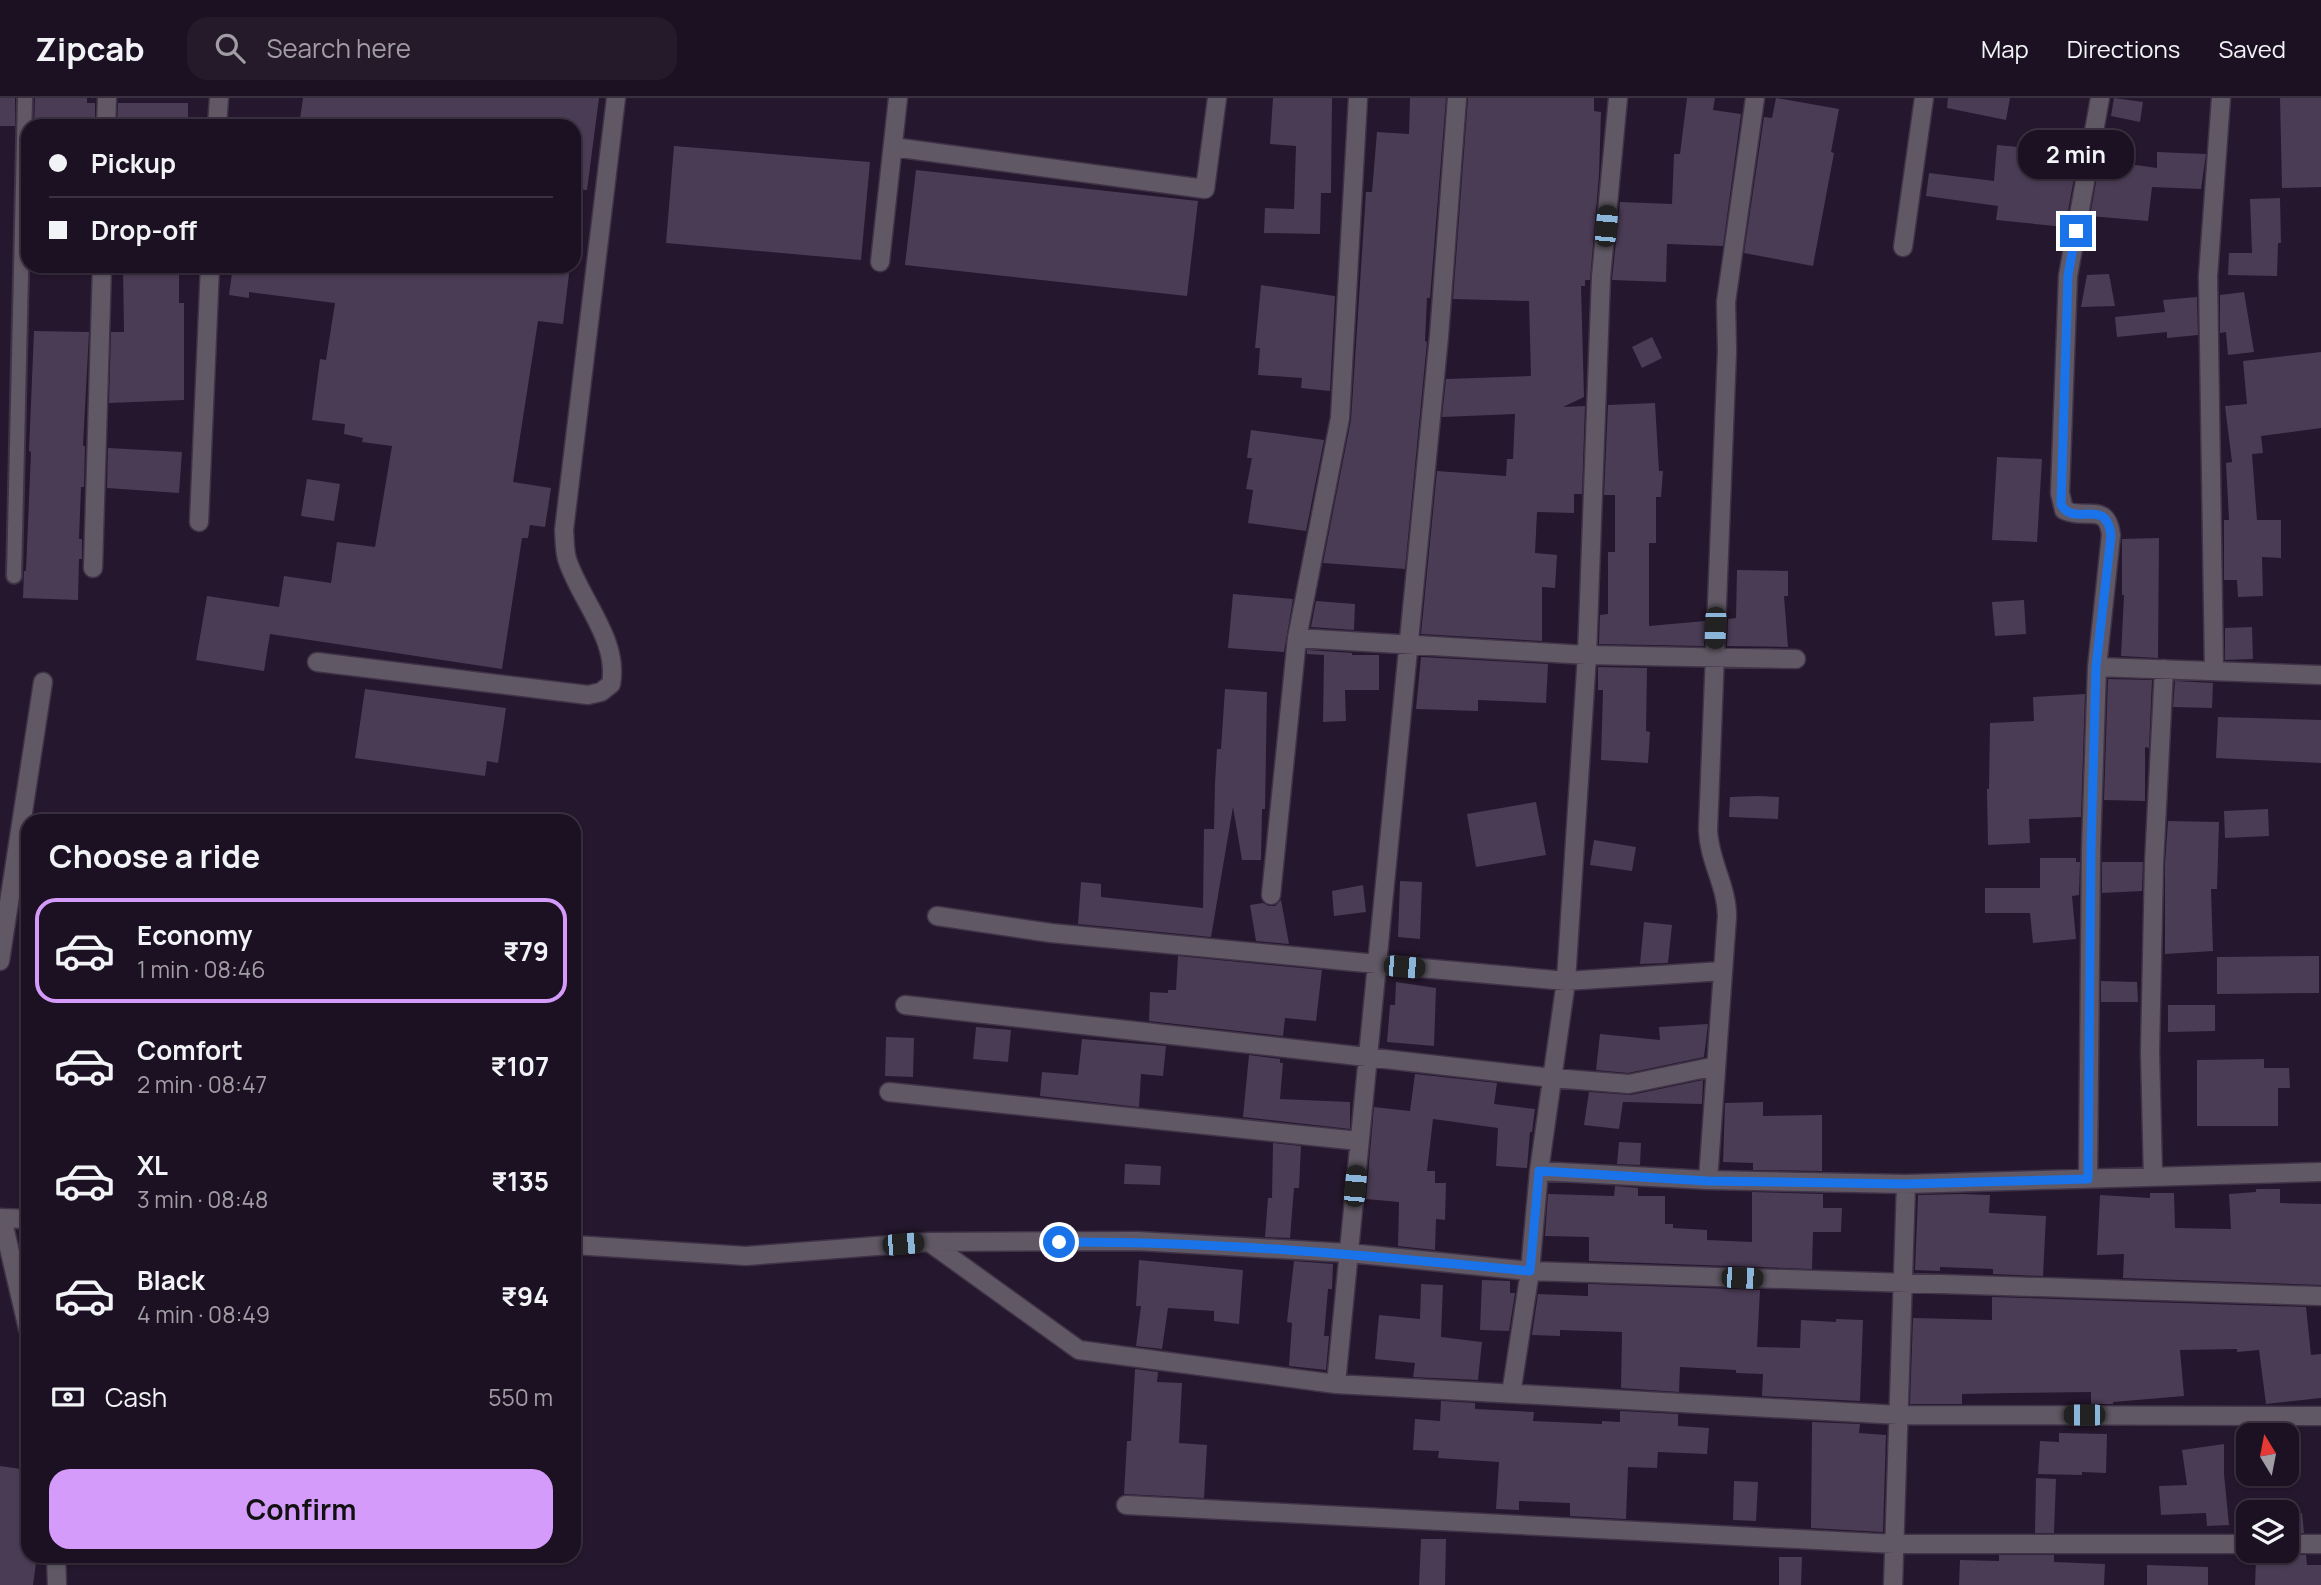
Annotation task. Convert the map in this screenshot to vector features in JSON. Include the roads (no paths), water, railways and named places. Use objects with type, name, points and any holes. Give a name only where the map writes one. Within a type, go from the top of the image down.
[{"type":"street","points":[[106,119],[107,98]]},
{"type":"street","points":[[218,119],[219,98]]},
{"type":"street","points":[[317,662],[589,695],[601,692],[611,684],[614,669],[611,651],[567,559],[564,530],[616,98]]},
{"type":"street","points":[[880,261],[898,98]]},
{"type":"street","points":[[892,147],[1205,188],[1217,98]]},
{"type":"street","points":[[1271,895],[1297,638],[1340,418],[1358,98]]},
{"type":"street","points":[[1336,1384],[1438,336],[1457,98]]},
{"type":"street","points":[[1511,1394],[1530,1271],[1539,1171],[1566,981],[1587,654],[1601,276],[1618,98]]},
{"type":"street","points":[[1708,1181],[1727,902],[1709,844],[1727,351],[1726,302],[1755,98]]},
{"type":"street","points":[[1903,247],[1924,98]]},
{"type":"street","points":[[2088,1179],[2091,849],[2096,667],[2111,536],[2110,524],[2105,516],[2071,514],[2064,510],[2061,504],[2068,276],[2099,98]]},
{"type":"street","points":[[2214,671],[2208,283],[2221,98]]},
{"type":"street","points":[[93,568],[102,273]]},
{"type":"street","points":[[199,522],[210,273]]},
{"type":"street","points":[[1297,638],[1587,654],[1796,659]]},
{"type":"street","points":[[2096,667],[2321,675]]},
{"type":"street","points":[[2153,1177],[2150,1038],[2154,864],[2164,670]]},
{"type":"street","points":[[23,814],[43,682]]},
{"type":"street","points":[[0,961],[21,825]]},
{"type":"street","points":[[937,916],[1051,933],[1566,981],[1723,971]]},
{"type":"street","points":[[905,1005],[1553,1079],[1629,1084],[1716,1066]]},
{"type":"street","points":[[889,1092],[1359,1141]]},
{"type":"street","points":[[1539,1171],[1708,1181],[1906,1184],[2321,1172]]},
{"type":"street","points":[[1893,1585],[1906,1184]]},
{"type":"street","points":[[21,1219],[1,1218],[21,1300]]},
{"type":"street","points":[[581,1245],[746,1256],[929,1242],[1137,1241],[1349,1253],[1530,1271],[2321,1296]]},
{"type":"street","points":[[929,1242],[1079,1350],[1336,1384],[1899,1415],[2321,1416]]},
{"type":"street","points":[[1126,1505],[1895,1544],[2236,1544]]},
{"type":"street","points":[[2299,1544],[2321,1544]]},
{"type":"street","points":[[56,1563],[57,1585]]},
{"type":"lane","points":[[25,98],[25,119]]},
{"type":"lane","points":[[14,576],[21,272]]}]
